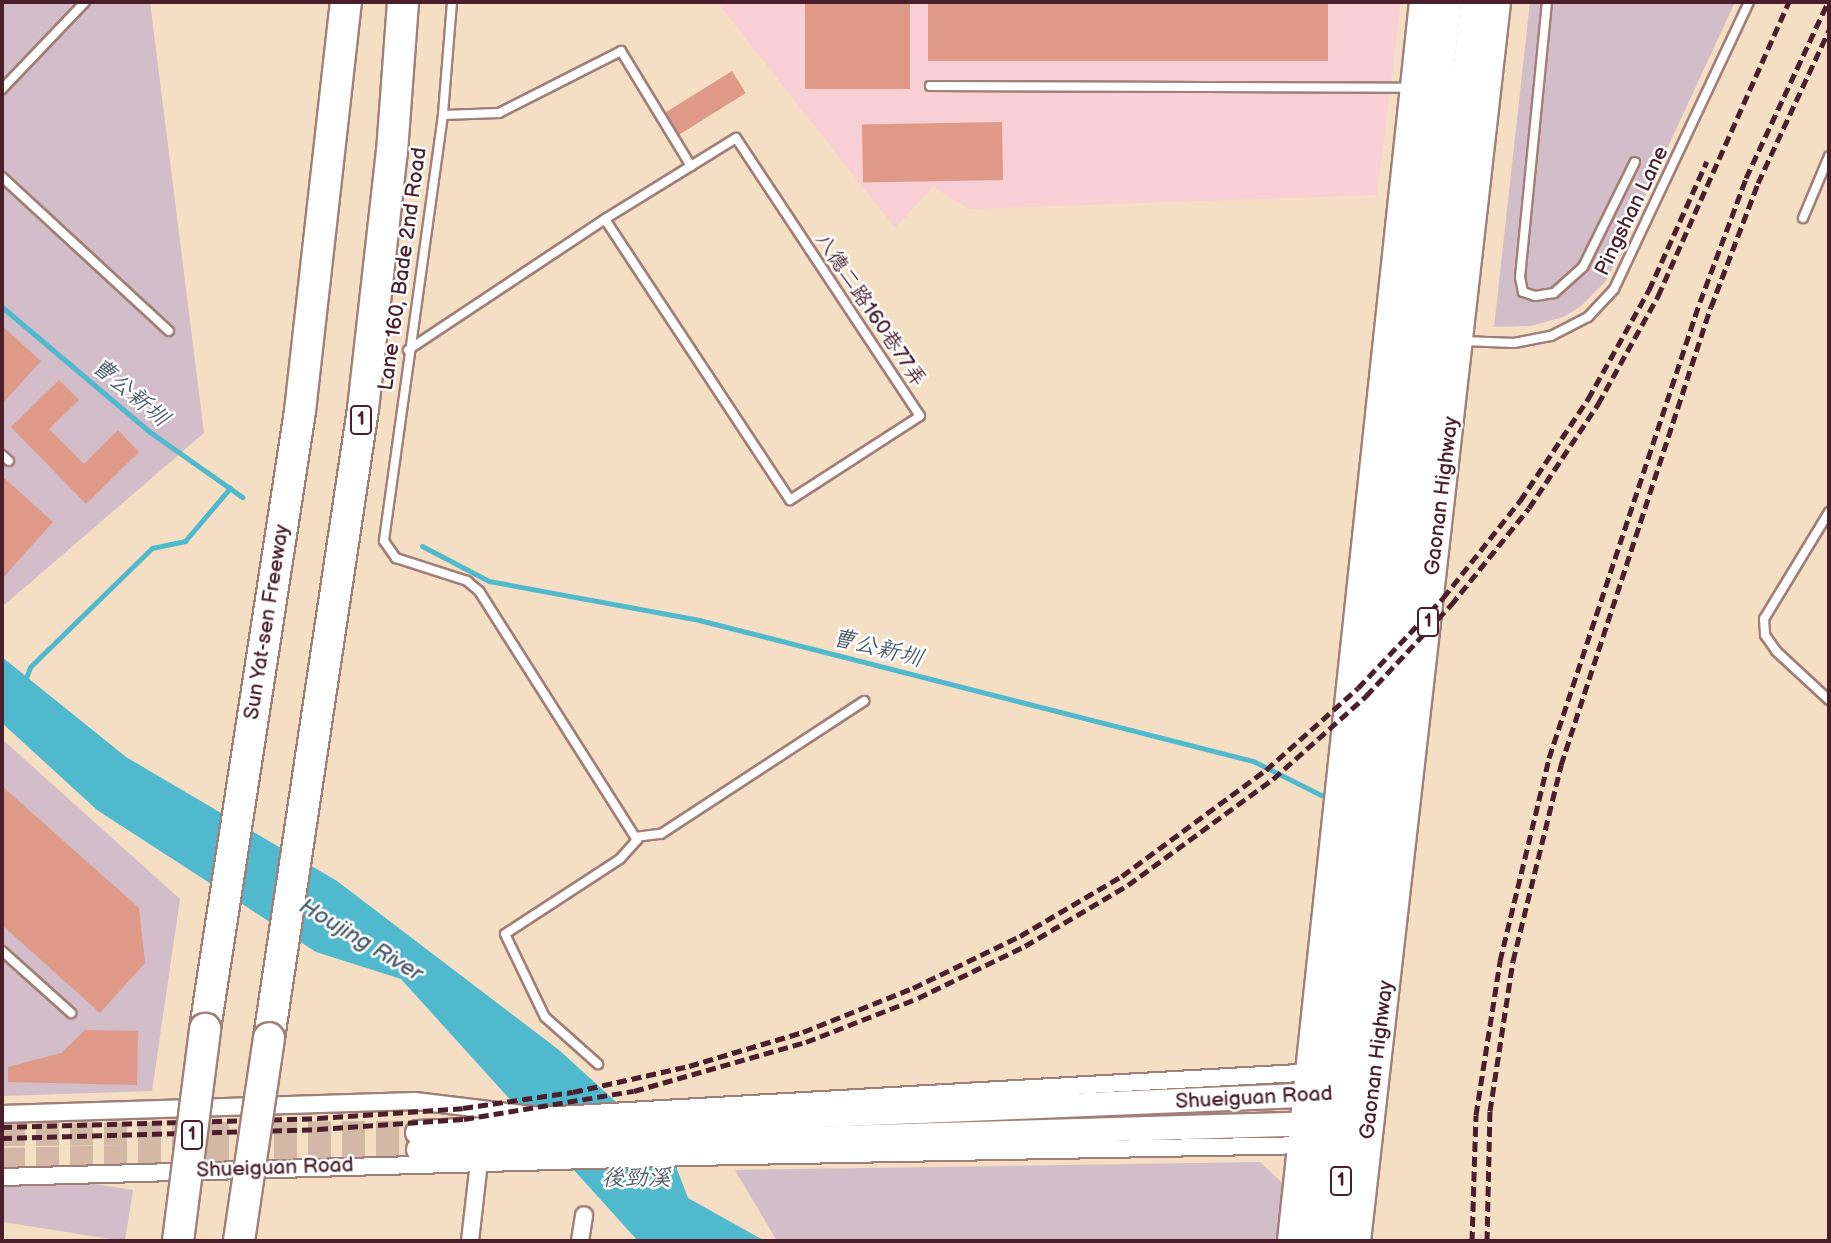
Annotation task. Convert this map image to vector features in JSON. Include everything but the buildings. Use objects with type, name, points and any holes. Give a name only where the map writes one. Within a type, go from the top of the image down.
[{"type":"highway","name":"Sun Yat-sen Freeway","points":[[178,1241],[205,1029],[300,411],[345,2]]},
{"type":"highway","name":"1","points":[[239,1241],[363,409],[392,152],[403,2]]},
{"type":"main road","name":"Gaonan Highway","points":[[1423,2],[1438,339]]},
{"type":"main road","name":"Gaonan Highway","points":[[1337,1084],[1387,334],[1426,88],[1448,2]]},
{"type":"main road","name":"Gaonan Highway","points":[[1313,1241],[1331,1132],[1438,339],[1474,2]]},
{"type":"main road","name":"Gaonan Highway","points":[[1335,1241],[1331,1132],[1337,1084],[1438,339],[1497,2]]},
{"type":"main road","name":"Gaonan Highway","points":[[1291,1241],[1331,1132]]},
{"type":"main road","name":"Gaonan Highway","points":[[1331,1132],[1357,1241]]},
{"type":"street","name":"Shueiguan Road","points":[[688,1131],[1337,1084]]},
{"type":"street","points":[[2,1114],[415,1101],[545,1137],[688,1131]]},
{"type":"street","name":"Shueiguan Road","points":[[688,1131],[1331,1132]]},
{"type":"street","points":[[545,1137],[688,1131]]},
{"type":"street","name":"Shueiguan Road","points":[[2,1177],[480,1145],[545,1137]]},
{"type":"street","name":"Shueiguan Road","points":[[418,1140],[480,1145],[545,1137]]},
{"type":"street","points":[[470,1241],[480,1145]]},
{"type":"street","points":[[580,1241],[584,1215]]},
{"type":"lane","points":[[2,89],[85,2]]},
{"type":"lane","name":"Lane 160, Bade 2nd Road","points":[[452,2],[443,115],[408,351],[384,541],[396,558],[467,581],[479,591],[635,837]]},
{"type":"lane","points":[[1547,2],[1520,277],[1523,292],[1535,296],[1554,293],[1583,267],[1635,162]]},
{"type":"lane","name":"Pingshan Lane","points":[[1387,334],[1438,339],[1532,341],[1570,328],[1602,303],[1626,264],[1749,2]]},
{"type":"lane","points":[[443,115],[499,113],[621,51],[691,166]]},
{"type":"lane","points":[[930,86],[1426,88]]},
{"type":"lane","name":"八德二路160巷77弄","points":[[408,351],[605,219],[736,138],[920,416],[790,499],[605,219]]},
{"type":"lane","points":[[1803,218],[1829,156]]},
{"type":"lane","points":[[2,177],[169,331]]},
{"type":"lane","points":[[1829,512],[1764,619],[1766,635],[1776,651],[1829,700]]},
{"type":"lane","points":[[598,1064],[545,1017],[505,934],[620,859],[635,837],[661,834],[864,701]]},
{"type":"lane","points":[[2,951],[71,1013]]},
{"type":"shaded area","points":[[2,2],[150,2],[204,433],[2,607]]},
{"type":"shaded area","points":[[717,2],[1401,2],[1377,195],[969,209],[933,187],[895,228]]},
{"type":"shaded area","points":[[1530,2],[1735,2],[1606,281],[1580,307],[1563,317],[1530,326],[1494,327]]},
{"type":"shaded area","points":[[2,739],[180,899],[152,1091],[2,1096]]},
{"type":"shaded area","points":[[1260,1162],[1289,1189],[1283,1241],[777,1241],[735,1170]]},
{"type":"shaded area","points":[[4,1170],[133,1190],[125,1241],[2,1222]]},
{"type":"water","name":"後勁溪","points":[[2,657],[126,757],[337,881],[559,1050],[670,1151],[688,1198],[765,1241],[638,1241],[401,979],[316,952],[97,810],[2,723]]},
{"type":"waterway","name":"曹公新圳","points":[[2,307],[150,432],[242,497]]},
{"type":"waterway","points":[[24,683],[30,667],[152,548],[185,541],[230,488]]},
{"type":"waterway","name":"曹公新圳","points":[[422,546],[489,581],[699,620],[1253,761],[1321,795]]},
{"type":"tunnel","points":[[2,1134],[417,1132]]},
{"type":"tunnel","points":[[2,1159],[418,1149]]},
{"type":"railway","points":[[2,1138],[318,1129],[464,1119],[634,1091],[806,1042],[918,998],[1025,946],[1128,885],[1273,779],[1366,696],[1451,605],[1529,508],[1598,404],[1658,296],[1789,2]]},
{"type":"railway","points":[[1472,1241],[1476,1115],[1500,961],[1549,758],[1700,302],[1746,178],[1828,2]]},
{"type":"railway","points":[[1487,1241],[1490,1111],[1513,961],[1561,765],[1711,307],[1758,183],[1829,30]]},
{"type":"railway","points":[[2,1127],[318,1118],[463,1108],[573,1092],[689,1066],[803,1032],[913,988],[1020,936],[1122,876],[1266,770],[1358,688],[1443,598],[1520,501],[1588,399],[1649,290],[1707,161]]},
{"type":"water label","name":"Houjing River","points":[[361,940]]}]
